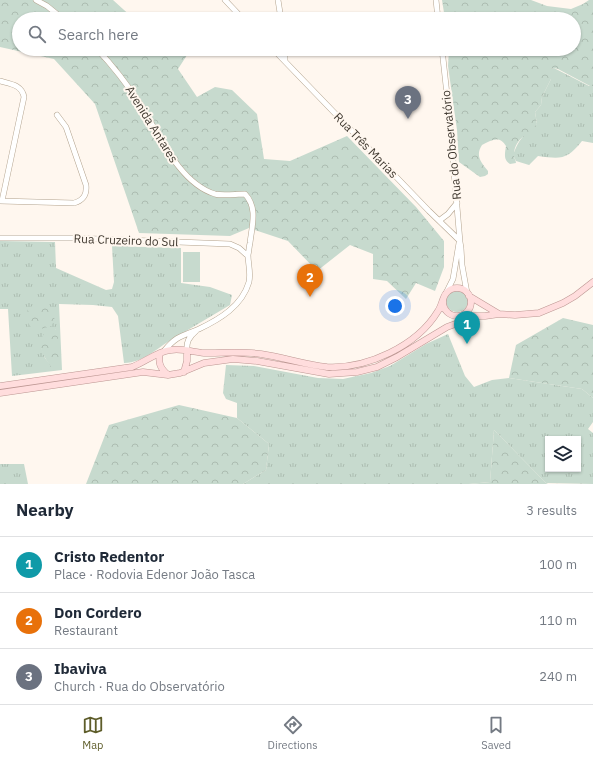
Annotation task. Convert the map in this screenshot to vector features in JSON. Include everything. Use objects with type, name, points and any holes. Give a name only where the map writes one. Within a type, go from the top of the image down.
[{"type":"main road","points":[[445,295],[444,305],[448,312],[455,315],[477,316],[539,313],[563,304],[593,282]]},
{"type":"main road","points":[[0,386],[127,368],[140,364],[162,352],[172,349],[260,354],[326,366],[357,365],[385,355],[419,334],[439,310],[445,295],[449,290],[457,288],[464,290],[499,314]]},
{"type":"main road","points":[[0,392],[143,372],[168,375],[184,372],[204,363],[233,359],[257,361],[329,374],[357,372],[377,367],[397,357],[447,327],[469,308],[470,300],[468,294]]},
{"type":"main road","points":[[424,328],[432,336]]},
{"type":"main road","points":[[184,372],[187,361],[187,351]]},
{"type":"main road","points":[[162,352],[159,365],[168,375]]},
{"type":"street","points":[[36,0],[54,12]]},
{"type":"street","points":[[225,0],[237,12]]},
{"type":"street","points":[[278,0],[280,12]]},
{"type":"street","points":[[436,0],[437,12]]},
{"type":"street","name":"Avenida Antares","points":[[103,56],[123,79],[174,162],[184,173],[207,191],[217,194],[245,194],[251,200],[254,219],[248,256]]},
{"type":"street","name":"Rua Três Marias","points":[[280,56],[459,241]]},
{"type":"street","points":[[285,56],[285,61]]},
{"type":"street","name":"Rua do Observatório","points":[[443,56],[450,114],[459,241],[468,294]]},
{"type":"street","points":[[0,81],[12,84],[19,88],[23,92],[24,97],[1,201],[74,203],[79,202],[85,196],[87,191],[66,127],[57,115]]},
{"type":"street","points":[[440,220],[448,214],[457,203]]},
{"type":"street","name":"Rua Cruzeiro do Sul","points":[[0,238],[73,238],[230,244],[239,248],[248,256]]},
{"type":"street","name":"Rua do Observatório","points":[[445,295],[453,279],[459,241]]},
{"type":"street","points":[[162,352],[176,339],[215,320],[239,302],[246,290],[249,280],[250,269],[248,256]]},
{"type":"street","points":[[187,351],[186,343],[190,336],[198,329]]},
{"type":"green space","points":[[0,0],[113,0],[126,12],[12,12],[12,50],[0,47]]},
{"type":"green space","points":[[442,0],[531,0],[547,6],[571,9],[589,0],[593,0],[593,86],[590,86],[558,69],[551,69],[551,79],[542,97],[541,105],[535,112],[537,124],[517,144],[514,155],[516,163],[510,164],[506,160],[506,146],[501,140],[489,142],[482,145],[479,152],[481,162],[488,171],[488,174],[485,176],[480,177],[459,162],[457,130],[448,66],[449,56],[581,56],[581,12],[444,12]]},
{"type":"green space","points":[[40,56],[186,56],[178,69],[197,97],[215,87],[232,90],[257,114],[264,159],[290,161],[347,136],[416,207],[444,241],[444,267],[435,291],[416,283],[406,299],[387,281],[373,279],[373,254],[350,245],[317,271],[288,241],[249,228],[230,236],[139,233],[95,104],[54,59]]},
{"type":"green space","points":[[554,68],[589,86],[593,86],[593,143],[582,141],[572,152],[563,157],[552,158],[538,156],[529,165],[516,161],[513,155],[517,145],[525,134],[537,124],[535,112],[541,105],[542,97],[551,79],[550,69]]},
{"type":"green space","points":[[0,241],[55,242],[56,268],[106,290],[112,289],[114,282],[112,246],[181,248],[181,283],[210,287],[232,295],[230,305],[145,357],[124,363],[118,316],[112,307],[59,304],[62,370],[12,376],[8,309],[0,309]],"holes":[[[56,329],[58,344],[53,368],[45,358],[41,347]]]},
{"type":"green space","points":[[183,252],[200,252],[200,282],[183,282]]},
{"type":"green space","points":[[457,290],[461,291],[467,297],[467,305],[461,311],[457,312],[453,311],[447,305],[446,301],[447,297],[453,291]]},
{"type":"green space","points":[[38,304],[50,306],[55,320],[51,326],[34,331],[26,320],[28,308]]},
{"type":"green space","points":[[563,318],[593,325],[593,398],[582,389],[509,378],[516,345]]},
{"type":"green space","points":[[57,329],[61,368],[52,368],[43,354],[41,341],[46,331]]},
{"type":"green space","points":[[448,334],[465,376],[474,387],[492,380],[509,378],[582,389],[593,398],[593,422],[588,429],[593,433],[593,484],[546,483],[494,430],[490,482],[469,484],[243,484],[266,470],[269,444],[237,418],[237,403],[226,399],[223,393],[226,365],[254,366],[318,378],[343,379],[371,373],[390,366],[426,344]]},
{"type":"green space","points":[[179,405],[237,418],[269,444],[266,470],[243,484],[86,484],[109,425]]},
{"type":"green space","points":[[494,430],[548,484],[469,484],[490,482]]},
{"type":"green space","points":[[0,464],[24,464],[28,484],[0,484]]},
{"type":"place","name":"Ibaviva","points":[[408,119]]},
{"type":"place","name":"Don Cordero","points":[[310,297]]},
{"type":"place","name":"Cristo Redentor","points":[[467,344]]}]
